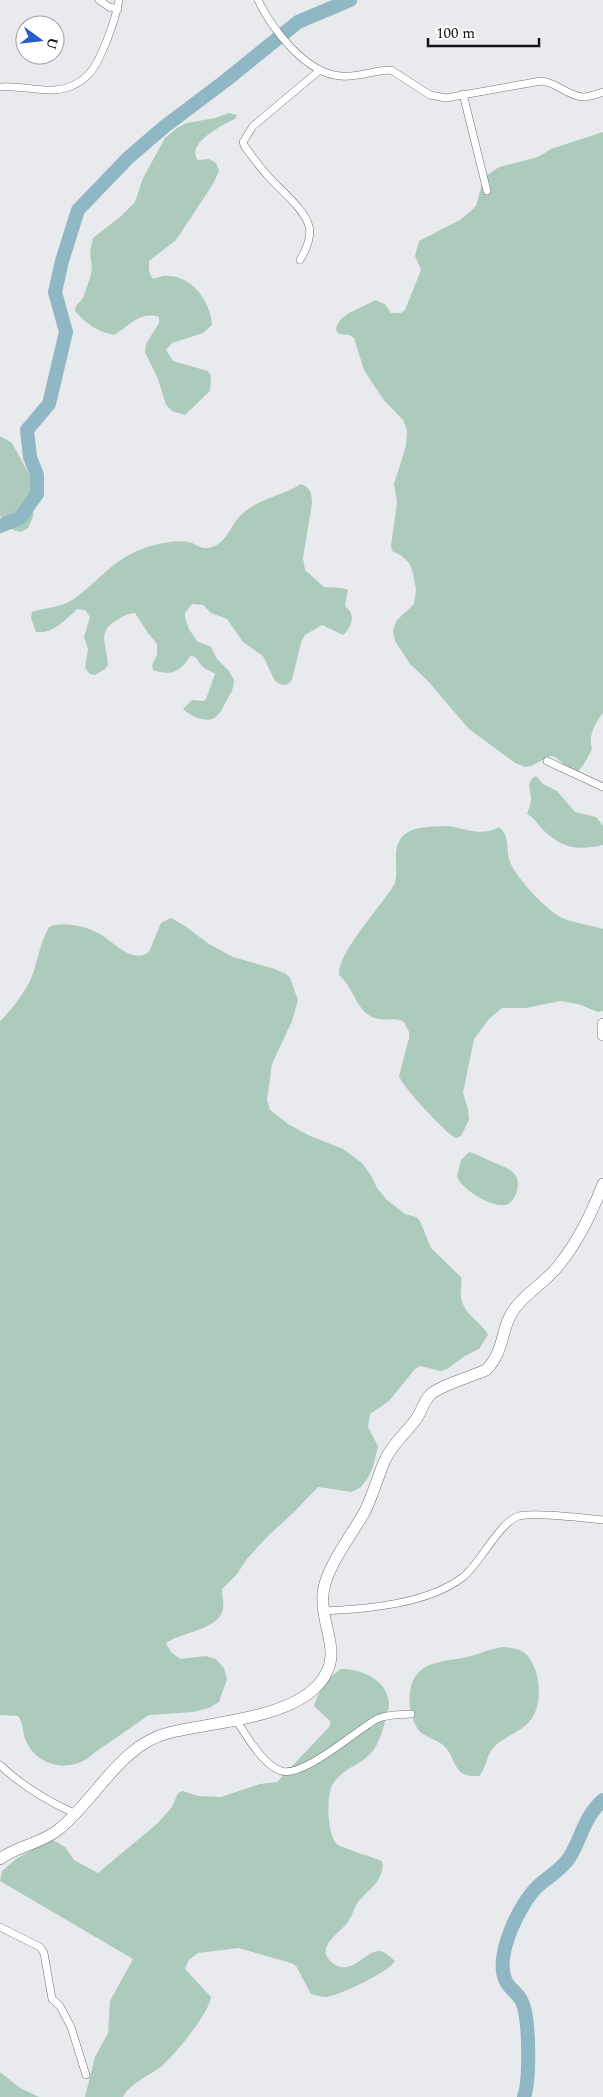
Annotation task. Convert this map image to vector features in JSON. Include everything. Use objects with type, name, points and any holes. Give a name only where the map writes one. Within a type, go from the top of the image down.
[{"type":"main road","points":[[603,1024],[603,1035]]},
{"type":"main road","points":[[0,1859],[44,1840],[67,1823],[122,1762],[144,1742],[168,1733],[236,1720],[278,1709],[295,1701],[319,1685],[330,1669],[332,1656],[324,1612],[323,1593],[325,1582],[344,1544],[370,1501],[385,1458],[418,1417],[432,1393],[486,1370],[492,1365],[498,1355],[514,1308],[559,1265],[582,1229],[603,1184]]},
{"type":"street","points":[[99,0],[109,7],[118,9]]},
{"type":"street","points":[[0,87],[54,90],[69,88],[81,81],[90,73],[102,51],[118,9],[119,0]]},
{"type":"street","points":[[258,0],[267,19],[294,51],[329,75],[342,77],[391,70],[434,96],[446,98],[541,81],[552,82],[583,97],[603,92]]},
{"type":"street","points":[[300,260],[306,250],[309,225],[298,208],[266,174],[243,142],[253,126],[320,70]]},
{"type":"street","points":[[463,94],[487,191]]},
{"type":"street","points":[[547,761],[603,788]]},
{"type":"street","points":[[324,1612],[374,1608],[433,1593],[451,1585],[464,1576],[502,1529],[518,1516],[551,1516],[603,1520]]},
{"type":"street","points":[[236,1720],[258,1752],[280,1771],[288,1772],[307,1766],[379,1718],[411,1714]]},
{"type":"street","points":[[0,1765],[17,1781],[47,1801],[76,1814]]},
{"type":"street","points":[[0,1927],[40,1947],[44,1953],[52,1999],[60,2006],[71,2027],[86,2075]]},
{"type":"green space","points":[[229,113],[237,115],[235,119],[207,136],[196,148],[195,154],[198,160],[209,159],[216,163],[219,171],[213,184],[176,240],[149,261],[149,271],[152,278],[177,277],[193,286],[204,300],[211,317],[212,325],[203,333],[172,343],[166,350],[173,361],[208,371],[211,376],[210,391],[185,415],[172,411],[166,405],[158,379],[145,352],[146,344],[159,323],[159,317],[146,316],[135,320],[114,335],[92,326],[75,311],[76,306],[83,298],[90,278],[92,269],[90,252],[93,238],[121,216],[135,202],[143,178],[165,138],[177,128],[187,123],[215,118]]},
{"type":"green space","points":[[603,132],[603,713],[593,730],[591,739],[592,749],[576,774],[555,757],[550,756],[531,766],[525,767],[515,763],[469,729],[427,680],[410,664],[395,641],[393,630],[397,620],[414,604],[416,589],[409,563],[402,556],[392,551],[391,546],[397,502],[394,484],[406,446],[407,430],[403,420],[383,399],[364,370],[354,338],[349,335],[339,334],[336,330],[338,324],[346,315],[375,300],[385,304],[391,313],[401,313],[405,310],[421,270],[415,256],[419,241],[460,220],[472,210],[476,206],[486,176],[499,167],[538,157],[551,149]]},
{"type":"green space","points":[[0,436],[12,443],[35,485],[33,517],[28,528],[21,532],[13,530],[0,516]]},
{"type":"green space","points":[[301,484],[308,489],[312,500],[303,558],[305,570],[324,587],[348,590],[345,605],[350,611],[352,621],[343,635],[322,625],[305,635],[301,642],[292,680],[288,684],[282,685],[275,681],[263,656],[243,642],[227,619],[211,613],[203,605],[192,604],[185,613],[189,629],[197,641],[211,647],[217,659],[229,671],[234,680],[232,690],[221,711],[216,717],[208,720],[194,716],[183,709],[192,700],[203,701],[206,699],[215,674],[204,668],[195,657],[190,656],[183,666],[175,671],[165,673],[153,670],[152,665],[157,655],[157,644],[135,613],[122,617],[107,629],[104,640],[108,665],[95,675],[90,674],[85,668],[88,649],[84,637],[90,617],[85,610],[77,609],[53,629],[36,632],[31,618],[32,612],[60,606],[70,601],[121,559],[142,549],[166,543],[181,541],[206,548],[215,546],[224,539],[236,520],[246,510]]},
{"type":"green space","points":[[536,776],[543,784],[557,791],[575,812],[596,817],[603,826],[603,845],[577,848],[562,844],[549,835],[527,814],[531,800],[530,783]]},
{"type":"green space","points":[[449,826],[481,832],[499,827],[505,834],[512,866],[524,883],[548,908],[562,918],[603,929],[603,1011],[598,1012],[578,1004],[560,1001],[526,1008],[502,1008],[489,1019],[474,1039],[463,1093],[469,1120],[461,1136],[456,1138],[443,1128],[425,1109],[399,1076],[409,1038],[409,1032],[404,1022],[400,1020],[378,1019],[370,1016],[361,1008],[348,985],[339,975],[340,965],[345,954],[395,883],[397,846],[401,838],[414,829]]},
{"type":"green space","points":[[171,918],[209,944],[233,957],[275,969],[290,978],[298,1000],[292,1021],[272,1064],[267,1100],[270,1110],[288,1124],[308,1135],[343,1149],[362,1163],[377,1188],[387,1200],[405,1214],[416,1217],[420,1221],[431,1248],[461,1277],[461,1297],[465,1309],[488,1335],[479,1349],[447,1369],[441,1371],[420,1366],[415,1369],[389,1401],[370,1414],[368,1427],[378,1446],[373,1467],[361,1487],[352,1492],[318,1487],[268,1536],[222,1589],[223,1609],[215,1622],[166,1643],[171,1652],[180,1659],[206,1656],[216,1659],[224,1668],[227,1679],[219,1702],[209,1708],[193,1712],[149,1715],[77,1764],[57,1765],[39,1758],[32,1750],[26,1741],[18,1716],[0,1715],[0,1021],[9,1012],[30,982],[43,939],[49,927],[67,924],[87,928],[104,936],[129,954],[136,956],[149,952],[161,923]]},
{"type":"green space","points":[[469,1152],[506,1168],[515,1174],[518,1184],[514,1199],[508,1204],[495,1204],[479,1198],[465,1187],[457,1176],[461,1160]]},
{"type":"green space","points":[[504,1647],[521,1651],[531,1661],[535,1669],[539,1688],[537,1707],[534,1715],[525,1726],[492,1749],[479,1776],[470,1776],[457,1768],[445,1747],[423,1734],[417,1728],[410,1705],[410,1691],[413,1680],[425,1667],[442,1661],[471,1656]]},
{"type":"green space","points":[[341,1669],[357,1671],[372,1677],[383,1688],[387,1695],[389,1706],[382,1732],[374,1750],[365,1759],[345,1771],[333,1784],[328,1805],[329,1823],[336,1843],[382,1861],[383,1867],[379,1879],[358,1902],[348,1922],[329,1942],[326,1947],[326,1953],[334,1964],[341,1967],[353,1965],[369,1954],[380,1951],[386,1953],[395,1961],[384,1971],[364,1982],[326,1997],[311,1994],[296,1966],[291,1963],[238,1948],[198,1953],[189,1960],[185,1969],[211,1997],[204,2013],[191,2033],[162,2066],[135,2083],[123,2097],[85,2097],[95,2057],[108,2033],[110,2001],[133,1959],[0,1881],[2,1871],[16,1859],[51,1839],[65,1847],[74,1860],[98,1873],[158,1823],[172,1807],[178,1793],[183,1791],[198,1796],[221,1797],[260,1784],[277,1782],[330,1726],[330,1721],[314,1706],[324,1685]]},
{"type":"green space","points":[[0,2072],[20,2088],[39,2097],[0,2097]]},
{"type":"waterway","points":[[0,526],[20,518],[37,494],[37,475],[30,457],[27,430],[49,404],[66,332],[55,292],[62,261],[78,210],[128,158],[164,127],[298,22],[350,0]]},
{"type":"waterway","points":[[524,2097],[528,2063],[526,2019],[521,2000],[505,1979],[503,1956],[506,1943],[524,1904],[538,1886],[566,1862],[591,1814],[603,1800]]}]
